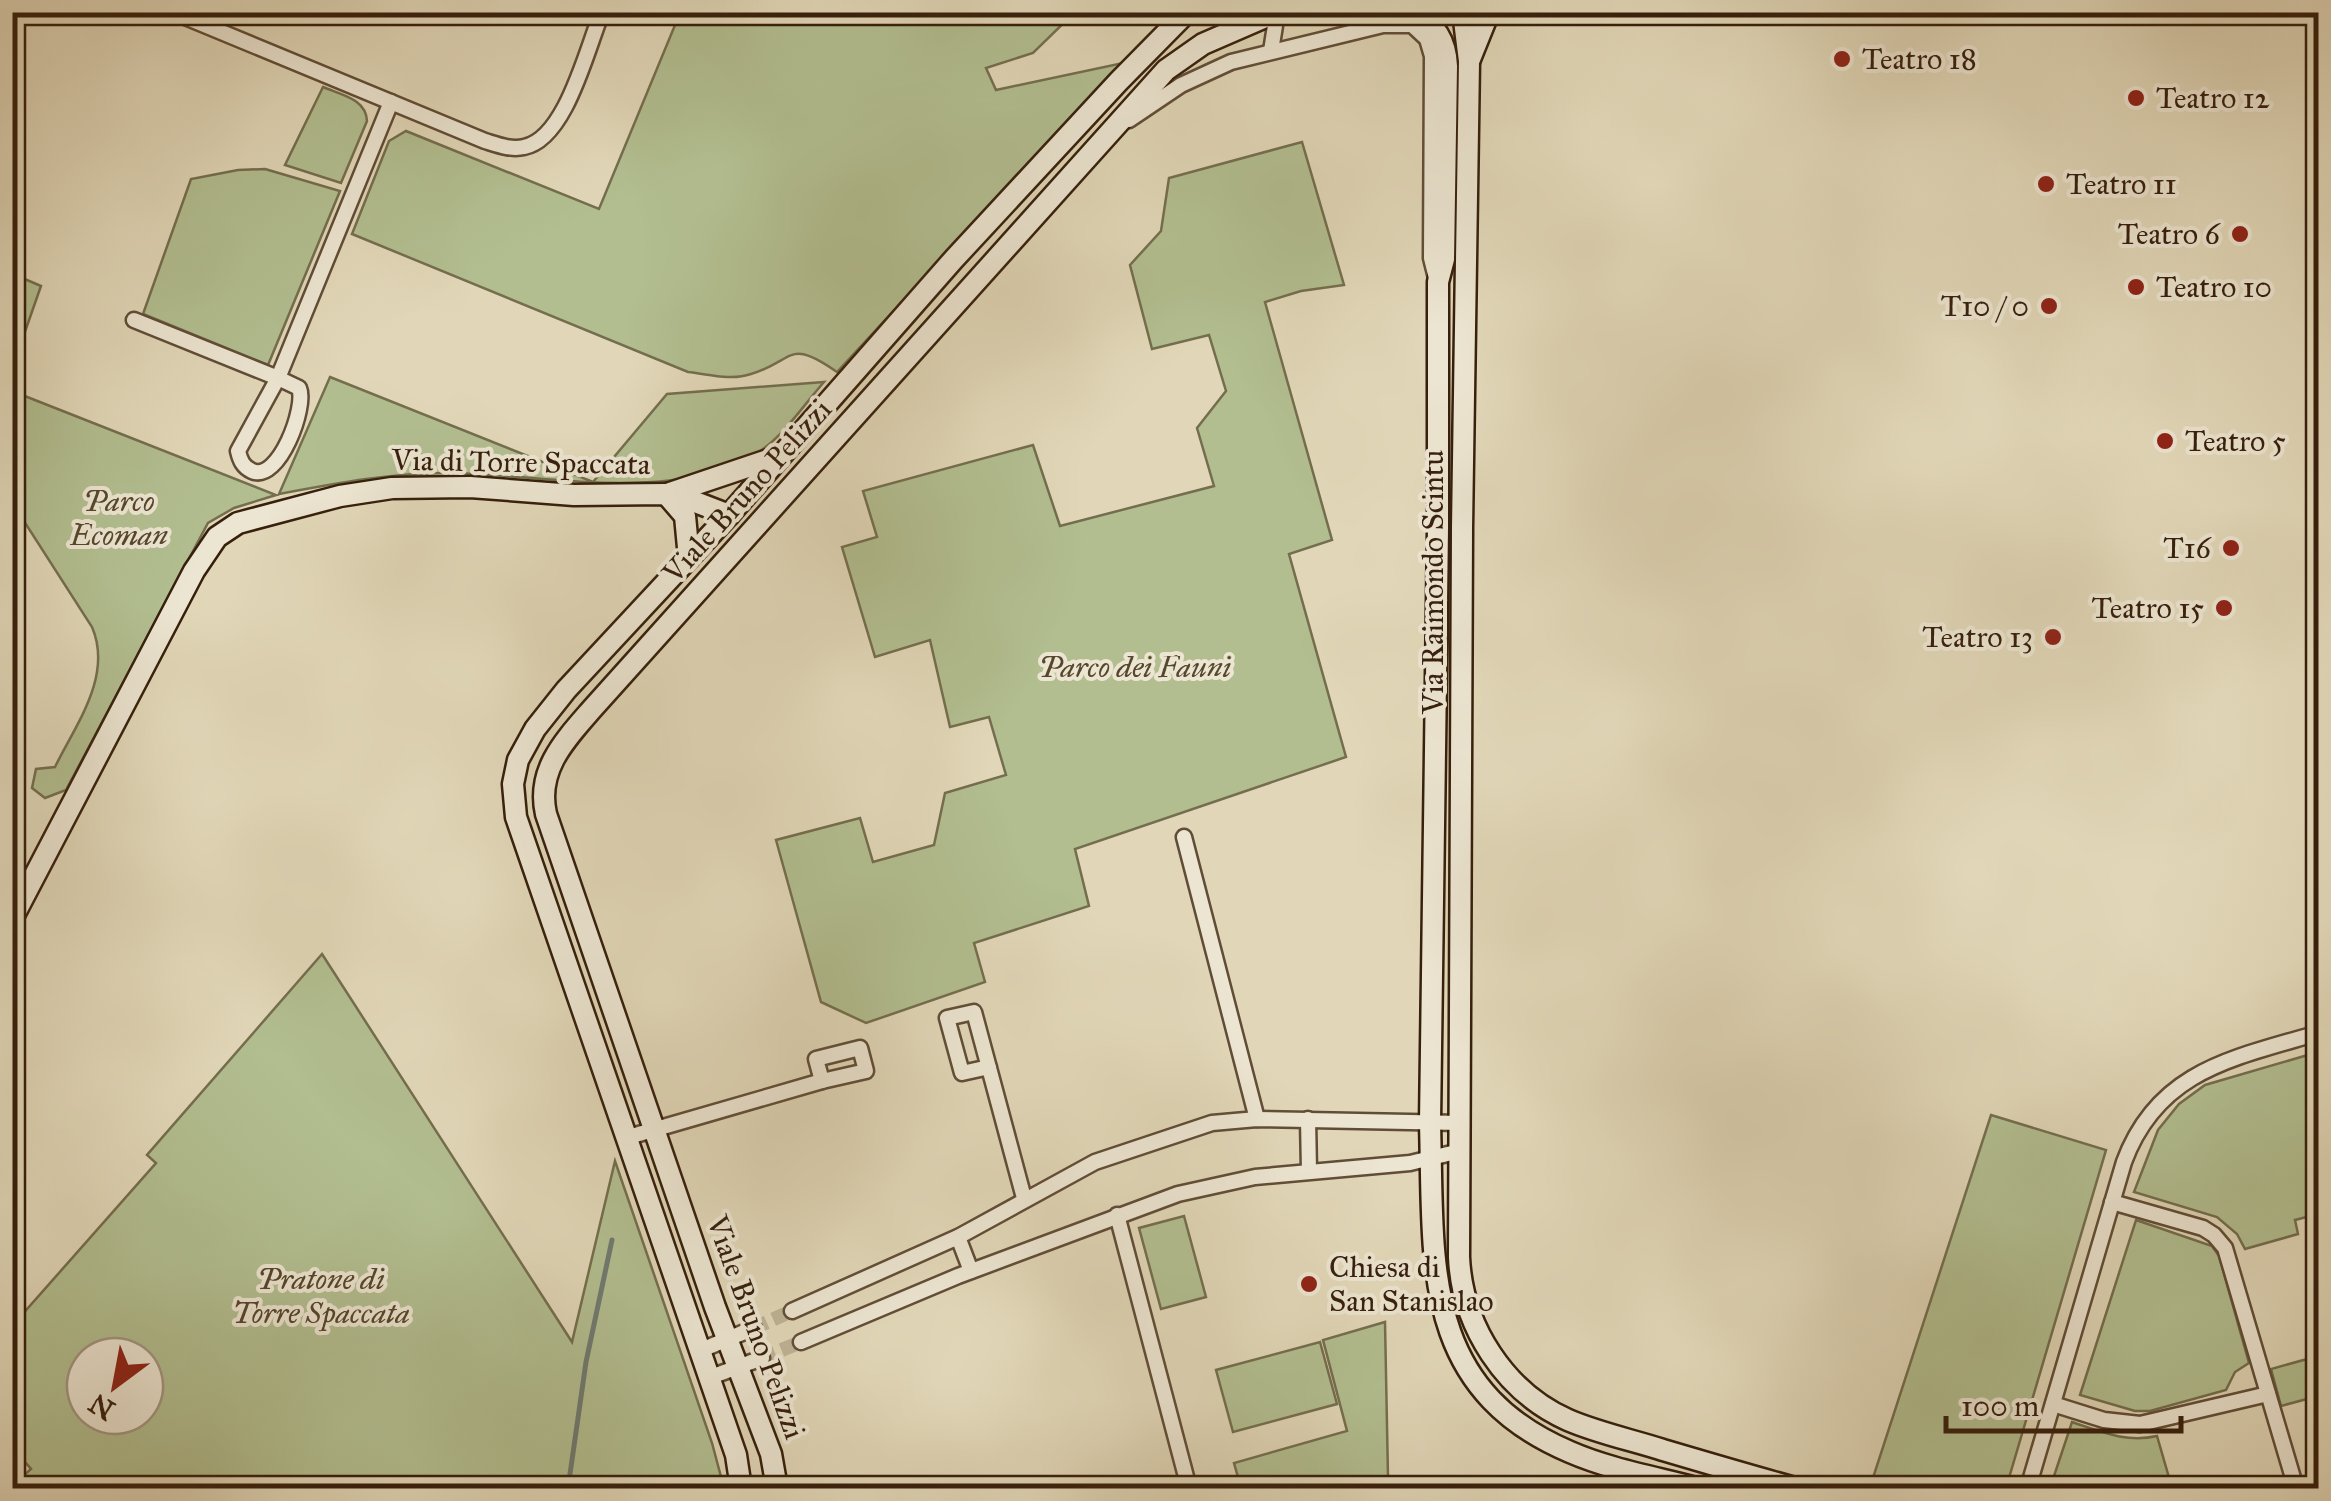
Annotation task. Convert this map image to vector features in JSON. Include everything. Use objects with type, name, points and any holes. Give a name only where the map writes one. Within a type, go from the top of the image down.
[{"type":"street","points":[[173,12],[495,144],[520,148],[549,134],[557,124],[602,12]]},
{"type":"street","name":"Viale Bruno Pelizzi","points":[[741,1488],[736,1455],[516,817],[513,784],[524,746],[555,704],[729,516],[954,259],[1188,12]]},
{"type":"street","name":"Via Raimondo Scintu","points":[[1413,12],[1436,29],[1447,57],[1444,258],[1438,282],[1430,1123],[1438,1300],[1459,1352],[1489,1396],[1526,1428],[1570,1452],[1696,1488]]},
{"type":"street","name":"Via Raimondo Scintu","points":[[1463,12],[1469,61],[1462,528],[1462,1292],[1486,1346],[1512,1379],[1545,1407],[1575,1422],[1795,1488]]},
{"type":"street","points":[[1469,61],[1489,12]]},
{"type":"street","points":[[1271,51],[1277,13]]},
{"type":"street","name":"Viale Bruno Pelizzi","points":[[776,1488],[771,1454],[727,1340],[546,814],[544,782],[553,758],[579,723],[1140,99],[1188,52],[1277,13]]},
{"type":"street","name":"Via Raimondo Scintu","points":[[1112,132],[1205,72],[1271,51],[1397,23],[1412,25],[1425,36],[1432,56],[1431,258],[1438,282]]},
{"type":"street","points":[[1119,81],[1140,99]]},
{"type":"street","points":[[134,320],[278,378],[299,388],[302,404],[276,464],[268,472],[257,472],[241,462],[239,447],[278,378],[391,102]]},
{"type":"street","name":"Via di Torre Spaccata","points":[[666,494],[782,455]]},
{"type":"street","points":[[689,486],[729,516]]},
{"type":"street","name":"Via di Torre Spaccata","points":[[12,919],[194,571],[209,546],[226,530],[266,514],[392,488],[470,487],[585,496],[666,494],[729,516],[750,533]]},
{"type":"street","name":"Via di Torre Spaccata","points":[[666,494],[686,520],[689,558]]},
{"type":"street","points":[[1184,837],[1257,1119]]},
{"type":"street","points":[[2028,1488],[2112,1202],[2132,1144],[2155,1107],[2177,1086],[2224,1062],[2318,1034]]},
{"type":"street","points":[[989,1067],[1024,1198]]},
{"type":"street","points":[[625,1138],[822,1081]]},
{"type":"street","points":[[792,1311],[958,1237],[1024,1198],[1115,1153],[1212,1123],[1308,1119],[1460,1123]]},
{"type":"street","points":[[1308,1119],[1308,1170]]},
{"type":"street","points":[[800,1342],[1117,1215],[1212,1186],[1308,1170],[1410,1163],[1460,1151]]},
{"type":"street","points":[[2112,1202],[2203,1228],[2222,1243],[2296,1488]]},
{"type":"street","points":[[1117,1215],[1190,1488]]},
{"type":"street","points":[[958,1237],[971,1271]]},
{"type":"street","points":[[699,1351],[754,1328]]},
{"type":"street","points":[[708,1378],[762,1358]]},
{"type":"street","points":[[2053,1404],[2104,1420],[2140,1424],[2268,1394]]},
{"type":"green space","points":[[680,13],[1074,13],[1033,53],[986,68],[996,90],[1123,63],[837,372],[799,354],[743,376],[688,372],[352,234],[389,141],[406,131],[599,209]]},
{"type":"green space","points":[[323,87],[358,103],[366,114],[367,121],[341,183],[285,165]]},
{"type":"green space","name":"Parco dei Fauni","points":[[1302,142],[1344,285],[1301,291],[1265,302],[1332,540],[1289,554],[1346,757],[1075,849],[1089,906],[974,943],[985,982],[866,1023],[821,1002],[776,840],[860,818],[873,862],[934,845],[945,793],[1006,775],[989,717],[950,727],[930,640],[875,657],[842,547],[877,537],[863,491],[1033,445],[1060,526],[1214,486],[1197,428],[1226,391],[1209,335],[1152,349],[1130,265],[1161,231],[1169,178]]},
{"type":"green space","points":[[265,169],[340,191],[268,365],[143,314],[191,179]]},
{"type":"green space","points":[[13,274],[41,286],[13,366]]},
{"type":"green space","points":[[330,377],[593,482],[667,394],[824,382],[780,434],[760,451],[715,471],[679,479],[603,483],[432,473],[366,479],[279,494]]},
{"type":"green space","name":"Parco Ecoman","points":[[12,391],[276,495],[234,508],[208,523],[66,790],[45,798],[32,788],[36,769],[55,767],[81,717],[95,681],[97,645],[92,627],[13,504]]},
{"type":"green space","name":"Pratone di Torre Spaccata","points":[[322,954],[572,1342],[615,1161],[724,1488],[13,1488],[31,1469],[13,1448],[13,1325],[156,1163],[147,1155]]},
{"type":"green space","points":[[2318,1052],[2318,1214],[2295,1220],[2298,1234],[2245,1249],[2237,1234],[2217,1217],[2134,1192],[2158,1130],[2179,1104],[2205,1085]]},
{"type":"green space","points":[[1991,1115],[2106,1150],[2006,1488],[1870,1487]]},
{"type":"green space","points":[[1184,1216],[1206,1297],[1161,1309],[1139,1228]]},
{"type":"green space","points":[[2136,1220],[2212,1246],[2219,1256],[2249,1363],[2235,1372],[2226,1390],[2150,1411],[2135,1411],[2080,1395]]},
{"type":"green space","points":[[1385,1322],[1388,1477],[1448,1488],[1241,1488],[1234,1463],[1347,1431],[1323,1340]]},
{"type":"green space","points":[[1320,1342],[1337,1404],[1233,1432],[1216,1370]]},
{"type":"green space","points":[[2318,1356],[2318,1396],[2281,1406],[2271,1369]]},
{"type":"green space","points":[[2072,1422],[2124,1437],[2157,1436],[2172,1488],[2050,1488]]},
{"type":"waterway","points":[[568,1488],[586,1362],[612,1240]]},
{"type":"tunnel","points":[[754,1328],[792,1311]]},
{"type":"tunnel","points":[[762,1358],[801,1342]]},
{"type":"place","name":"Teatro 18","points":[[1842,59]]},
{"type":"place","name":"Teatro 12","points":[[2136,98]]},
{"type":"place","name":"Teatro 11","points":[[2046,184]]},
{"type":"place","name":"Teatro 6","points":[[2240,234]]},
{"type":"place","name":"Teatro 10","points":[[2136,287]]},
{"type":"place","name":"T10 / 0","points":[[2049,306]]},
{"type":"place","name":"Teatro 5","points":[[2165,441]]},
{"type":"place","name":"T16","points":[[2231,548]]},
{"type":"place","name":"Teatro 15","points":[[2224,608]]},
{"type":"place","name":"Teatro 13","points":[[2053,637]]},
{"type":"place","name":"Chiesa di San Stanislao","points":[[1309,1284]]}]
